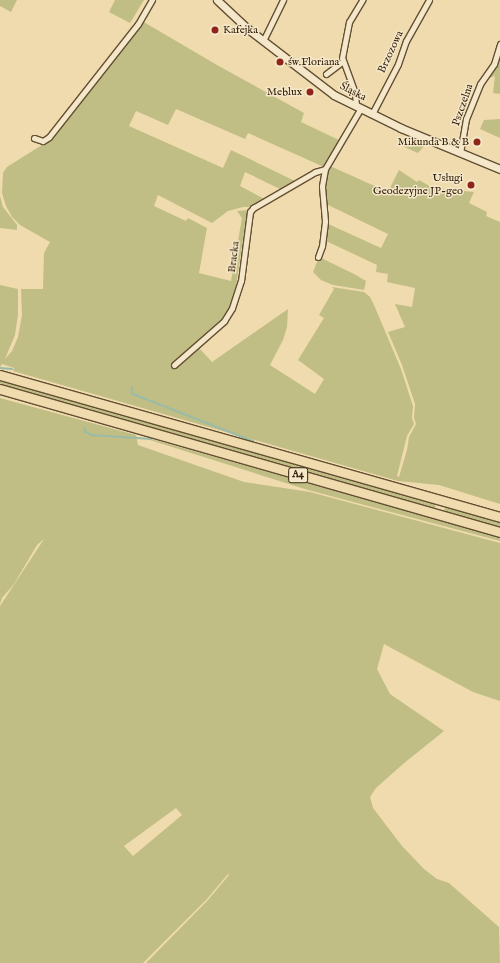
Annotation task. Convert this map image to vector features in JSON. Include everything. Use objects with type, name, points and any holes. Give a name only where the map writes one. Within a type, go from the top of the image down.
[{"type":"highway","name":"A4","points":[[0,375],[500,518]]},
{"type":"highway","name":"A4","points":[[0,389],[500,532]]},
{"type":"main road","name":"Śląska","points":[[217,0],[263,41],[327,90],[372,114],[500,169]]},
{"type":"street","points":[[34,138],[43,141],[49,137],[138,24],[152,0]]},
{"type":"street","points":[[263,41],[283,0]]},
{"type":"street","points":[[318,257],[322,246],[325,221],[322,186],[325,169],[359,107],[343,61],[349,22],[362,0]]},
{"type":"street","name":"Brzozowa","points":[[372,114],[398,64],[406,41],[429,0]]},
{"type":"street","name":"Pszczelna","points":[[460,153],[466,119],[480,84],[494,64],[500,44]]},
{"type":"street","points":[[326,74],[343,61]]},
{"type":"street","name":"Bracka","points":[[174,365],[224,321],[232,308],[241,281],[250,212],[253,208],[315,172],[325,169]]},
{"type":"shaded area","points":[[0,0],[17,0],[11,12],[0,6]]},
{"type":"shaded area","points":[[115,0],[144,0],[130,23],[109,12]]},
{"type":"shaded area","points":[[142,21],[217,65],[304,113],[301,122],[339,140],[324,167],[248,133],[245,139],[176,109],[168,125],[136,111],[129,126],[223,168],[231,150],[297,182],[282,190],[245,172],[240,186],[266,200],[253,207],[243,207],[228,211],[212,223],[158,195],[154,206],[186,221],[188,218],[207,228],[199,273],[231,281],[242,218],[237,211],[250,210],[246,219],[235,293],[226,316],[198,347],[212,362],[288,309],[287,327],[283,340],[270,365],[315,394],[324,379],[298,360],[324,318],[319,315],[334,289],[332,287],[364,292],[370,297],[374,305],[401,369],[413,406],[412,418],[414,424],[407,436],[397,476],[399,477],[407,450],[409,437],[416,424],[414,418],[415,404],[402,365],[388,332],[405,327],[395,304],[412,307],[415,288],[387,282],[388,274],[376,272],[377,265],[324,240],[326,223],[381,248],[388,234],[324,203],[323,187],[327,172],[330,166],[388,192],[399,170],[417,182],[419,180],[433,188],[474,192],[469,203],[487,212],[486,216],[500,222],[500,504],[439,485],[398,481],[13,371],[14,368],[2,364],[0,367],[0,285],[18,289],[18,315],[15,335],[5,359],[12,351],[18,337],[22,315],[21,289],[43,289],[44,253],[50,242],[20,225],[12,217],[6,206],[2,193],[3,173],[7,167],[50,140]]},
{"type":"shaded area","points":[[497,59],[500,60],[500,94],[493,93],[495,76],[486,79]]},
{"type":"shaded area","points":[[500,119],[500,138],[480,129],[484,120]]},
{"type":"shaded area","points":[[406,137],[425,145],[418,153],[400,145]]},
{"type":"shaded area","points":[[0,196],[3,207],[17,225],[17,230],[0,228]]},
{"type":"shaded area","points":[[319,257],[366,281],[364,290],[333,285],[321,280],[313,272]]},
{"type":"shaded area","points":[[0,378],[433,502],[436,507],[431,509],[0,386]]},
{"type":"shaded area","points":[[0,398],[136,435],[138,445],[244,482],[310,492],[500,543],[500,701],[473,692],[384,644],[377,669],[390,694],[444,731],[376,788],[370,797],[373,808],[402,846],[424,869],[437,879],[449,883],[499,927],[500,963],[146,963],[208,900],[229,875],[228,874],[207,899],[143,963],[0,963],[0,606],[44,539],[37,545],[14,584],[2,598],[0,604]],"holes":[[[176,808],[182,815],[133,856],[124,846]]]},
{"type":"shaded area","points":[[151,439],[500,537],[500,541],[308,490],[150,440]]},
{"type":"shaded area","points":[[450,506],[500,521],[500,528],[447,513],[444,509]]},
{"type":"waterway","points":[[0,368],[12,369]]},
{"type":"waterway","points":[[132,387],[133,394],[253,441]]},
{"type":"waterway","points":[[85,428],[86,432],[92,435],[151,439]]},
{"type":"place","name":"Kafejka","points":[[215,30]]},
{"type":"place","name":"św.Floriana","points":[[280,62]]},
{"type":"place","name":"Meblux","points":[[310,92]]},
{"type":"place","name":"Mikunda B & B","points":[[477,142]]},
{"type":"place","name":"Usługi Geodezyjne JP-geo","points":[[471,185]]}]
